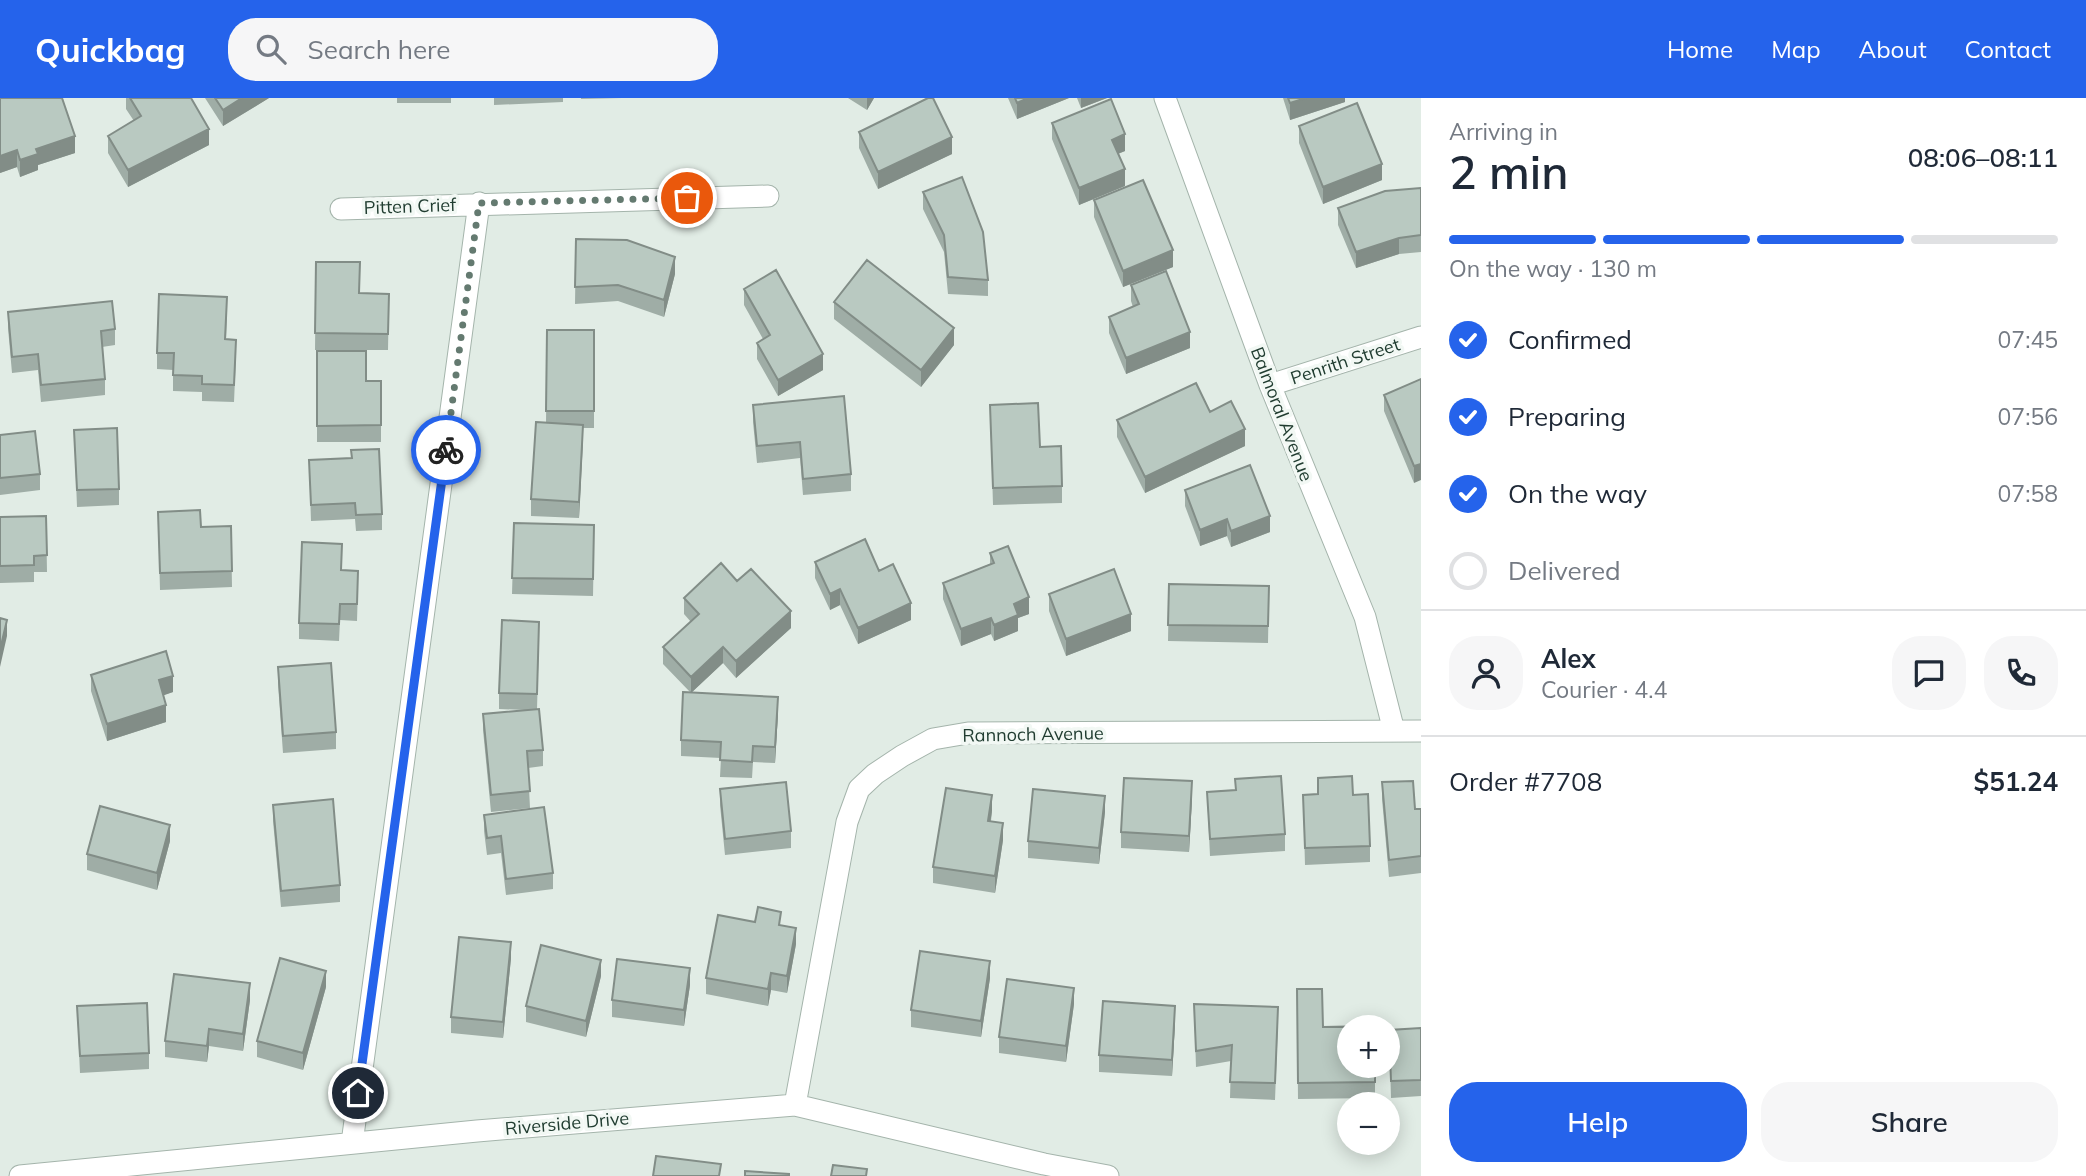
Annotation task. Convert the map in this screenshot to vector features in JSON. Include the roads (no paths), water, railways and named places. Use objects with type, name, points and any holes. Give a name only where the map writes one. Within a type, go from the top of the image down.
[{"type":"street","name":"Balmoral Avenue","points":[[1165,98],[1270,385],[1365,617],[1394,731]]},
{"type":"street","name":"Pitten Crief","points":[[341,209],[768,196]]},
{"type":"street","name":"Pitten Crief","points":[[352,1143],[479,203]]},
{"type":"street","name":"Penrith Street","points":[[1270,385],[1421,337]]},
{"type":"street","name":"Rannoch Avenue","points":[[794,1105],[847,822],[859,789],[902,755],[933,739],[968,733],[1421,731]]},
{"type":"street","name":"Riverside Drive","points":[[20,1176],[352,1143],[794,1105],[1108,1176]]}]
